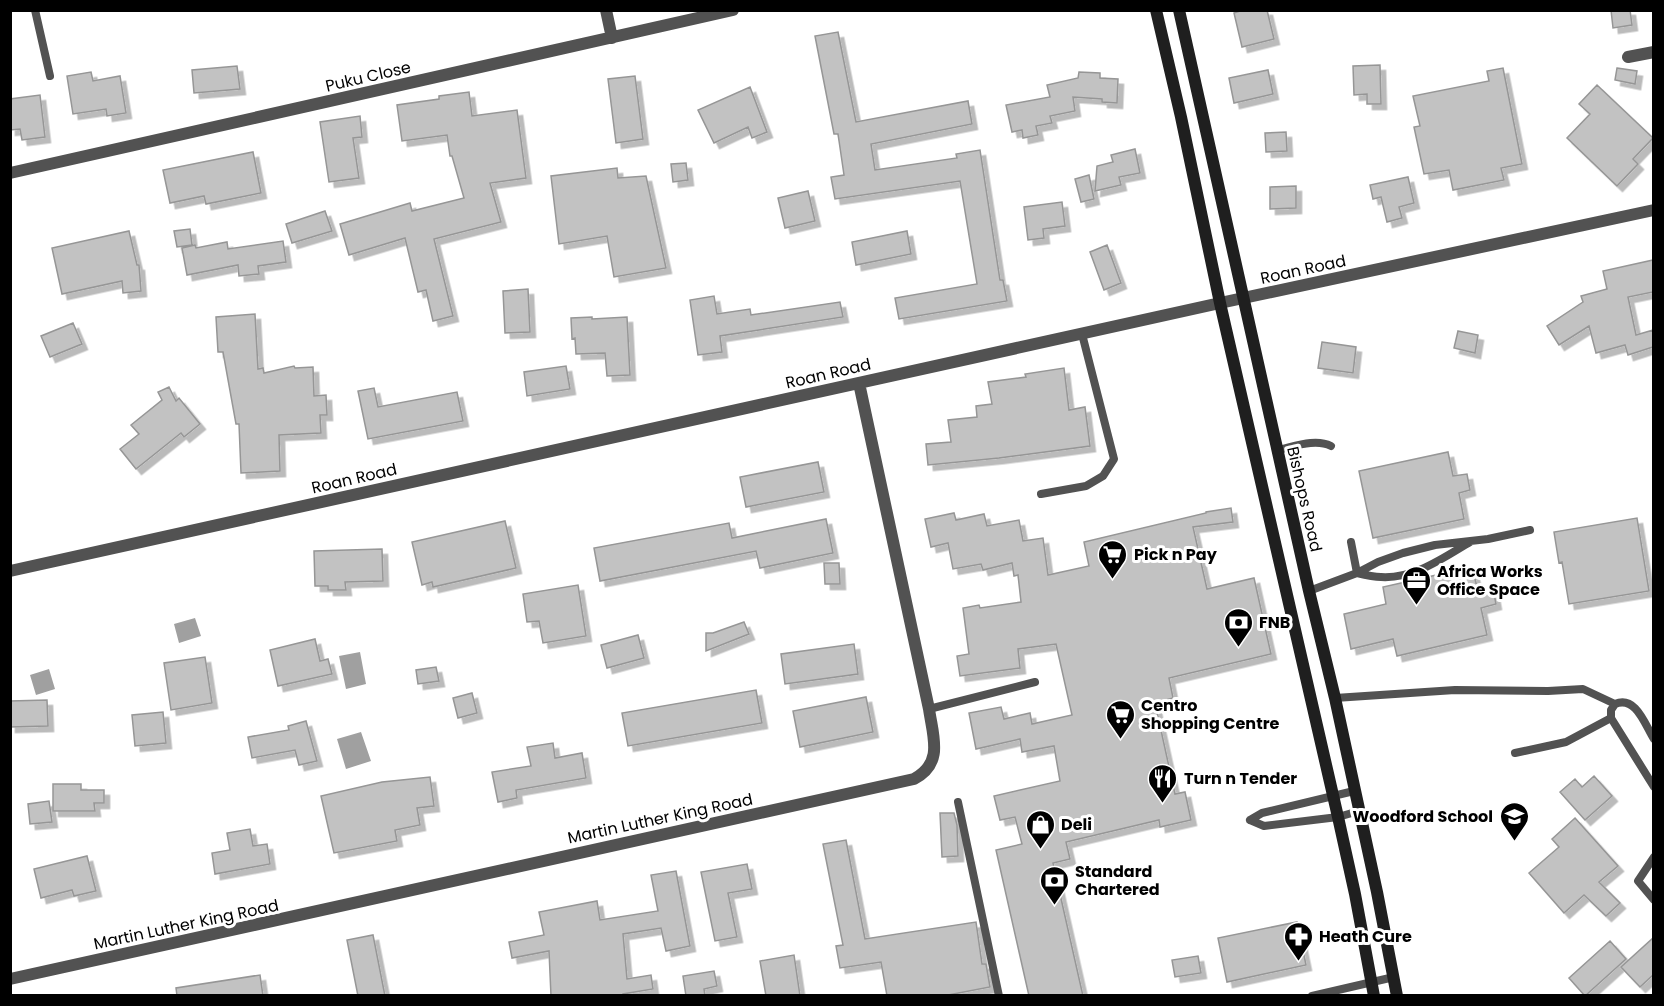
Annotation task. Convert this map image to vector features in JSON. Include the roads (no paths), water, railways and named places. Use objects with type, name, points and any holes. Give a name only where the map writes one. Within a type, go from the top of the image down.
[{"type":"main road","name":"Bishops Road","points":[[1179,10],[1335,698],[1397,996]]},
{"type":"main road","points":[[1155,11],[1334,796],[1374,996]]},
{"type":"street","points":[[606,10],[612,38]]},
{"type":"street","name":"Puku Close","points":[[10,173],[733,10]]},
{"type":"street","points":[[1628,57],[1653,52]]},
{"type":"street","name":"Roan Road","points":[[10,571],[1220,303],[1653,210]]},
{"type":"street","name":"Martin Luther King Road","points":[[10,979],[914,779],[925,773],[932,764],[935,752],[929,708],[859,383]]},
{"type":"lane","points":[[35,10],[50,76]]},
{"type":"lane","points":[[1041,494],[1086,486],[1103,476],[1114,459],[1082,334]]},
{"type":"lane","points":[[1277,450],[1315,442],[1331,446]]},
{"type":"lane","points":[[1309,591],[1403,553],[1435,545],[1530,531]]},
{"type":"lane","points":[[1358,573],[1382,577],[1413,573],[1441,560],[1472,541]]},
{"type":"lane","points":[[1351,542],[1358,573]]},
{"type":"lane","points":[[929,708],[1035,682]]},
{"type":"lane","points":[[1335,698],[1455,690],[1583,689],[1615,704],[1624,702],[1633,706],[1653,740]]},
{"type":"lane","points":[[1615,704],[1611,710],[1611,717],[1653,788]]},
{"type":"lane","points":[[1515,753],[1566,742],[1611,717]]},
{"type":"lane","points":[[1354,791],[1262,813],[1250,820],[1264,826],[1338,817],[1359,811]]},
{"type":"lane","points":[[958,802],[999,996]]},
{"type":"lane","points":[[1653,857],[1638,881],[1653,900]]},
{"type":"lane","points":[[1312,996],[1394,977]]},
{"type":"place","name":"Pick n Pay","points":[[1113,580]]},
{"type":"place","name":"Africa Works Office Space","points":[[1416,606]]},
{"type":"place","name":"FNB","points":[[1238,648]]},
{"type":"place","name":"Centro Shopping Centre","points":[[1120,740]]},
{"type":"place","name":"Turn n Tender","points":[[1163,804]]},
{"type":"place","name":"Woodford School","points":[[1514,842]]},
{"type":"place","name":"Deli","points":[[1040,850]]},
{"type":"place","name":"Standard Chartered","points":[[1054,906]]},
{"type":"place","name":"Heath Cure","points":[[1298,962]]}]
